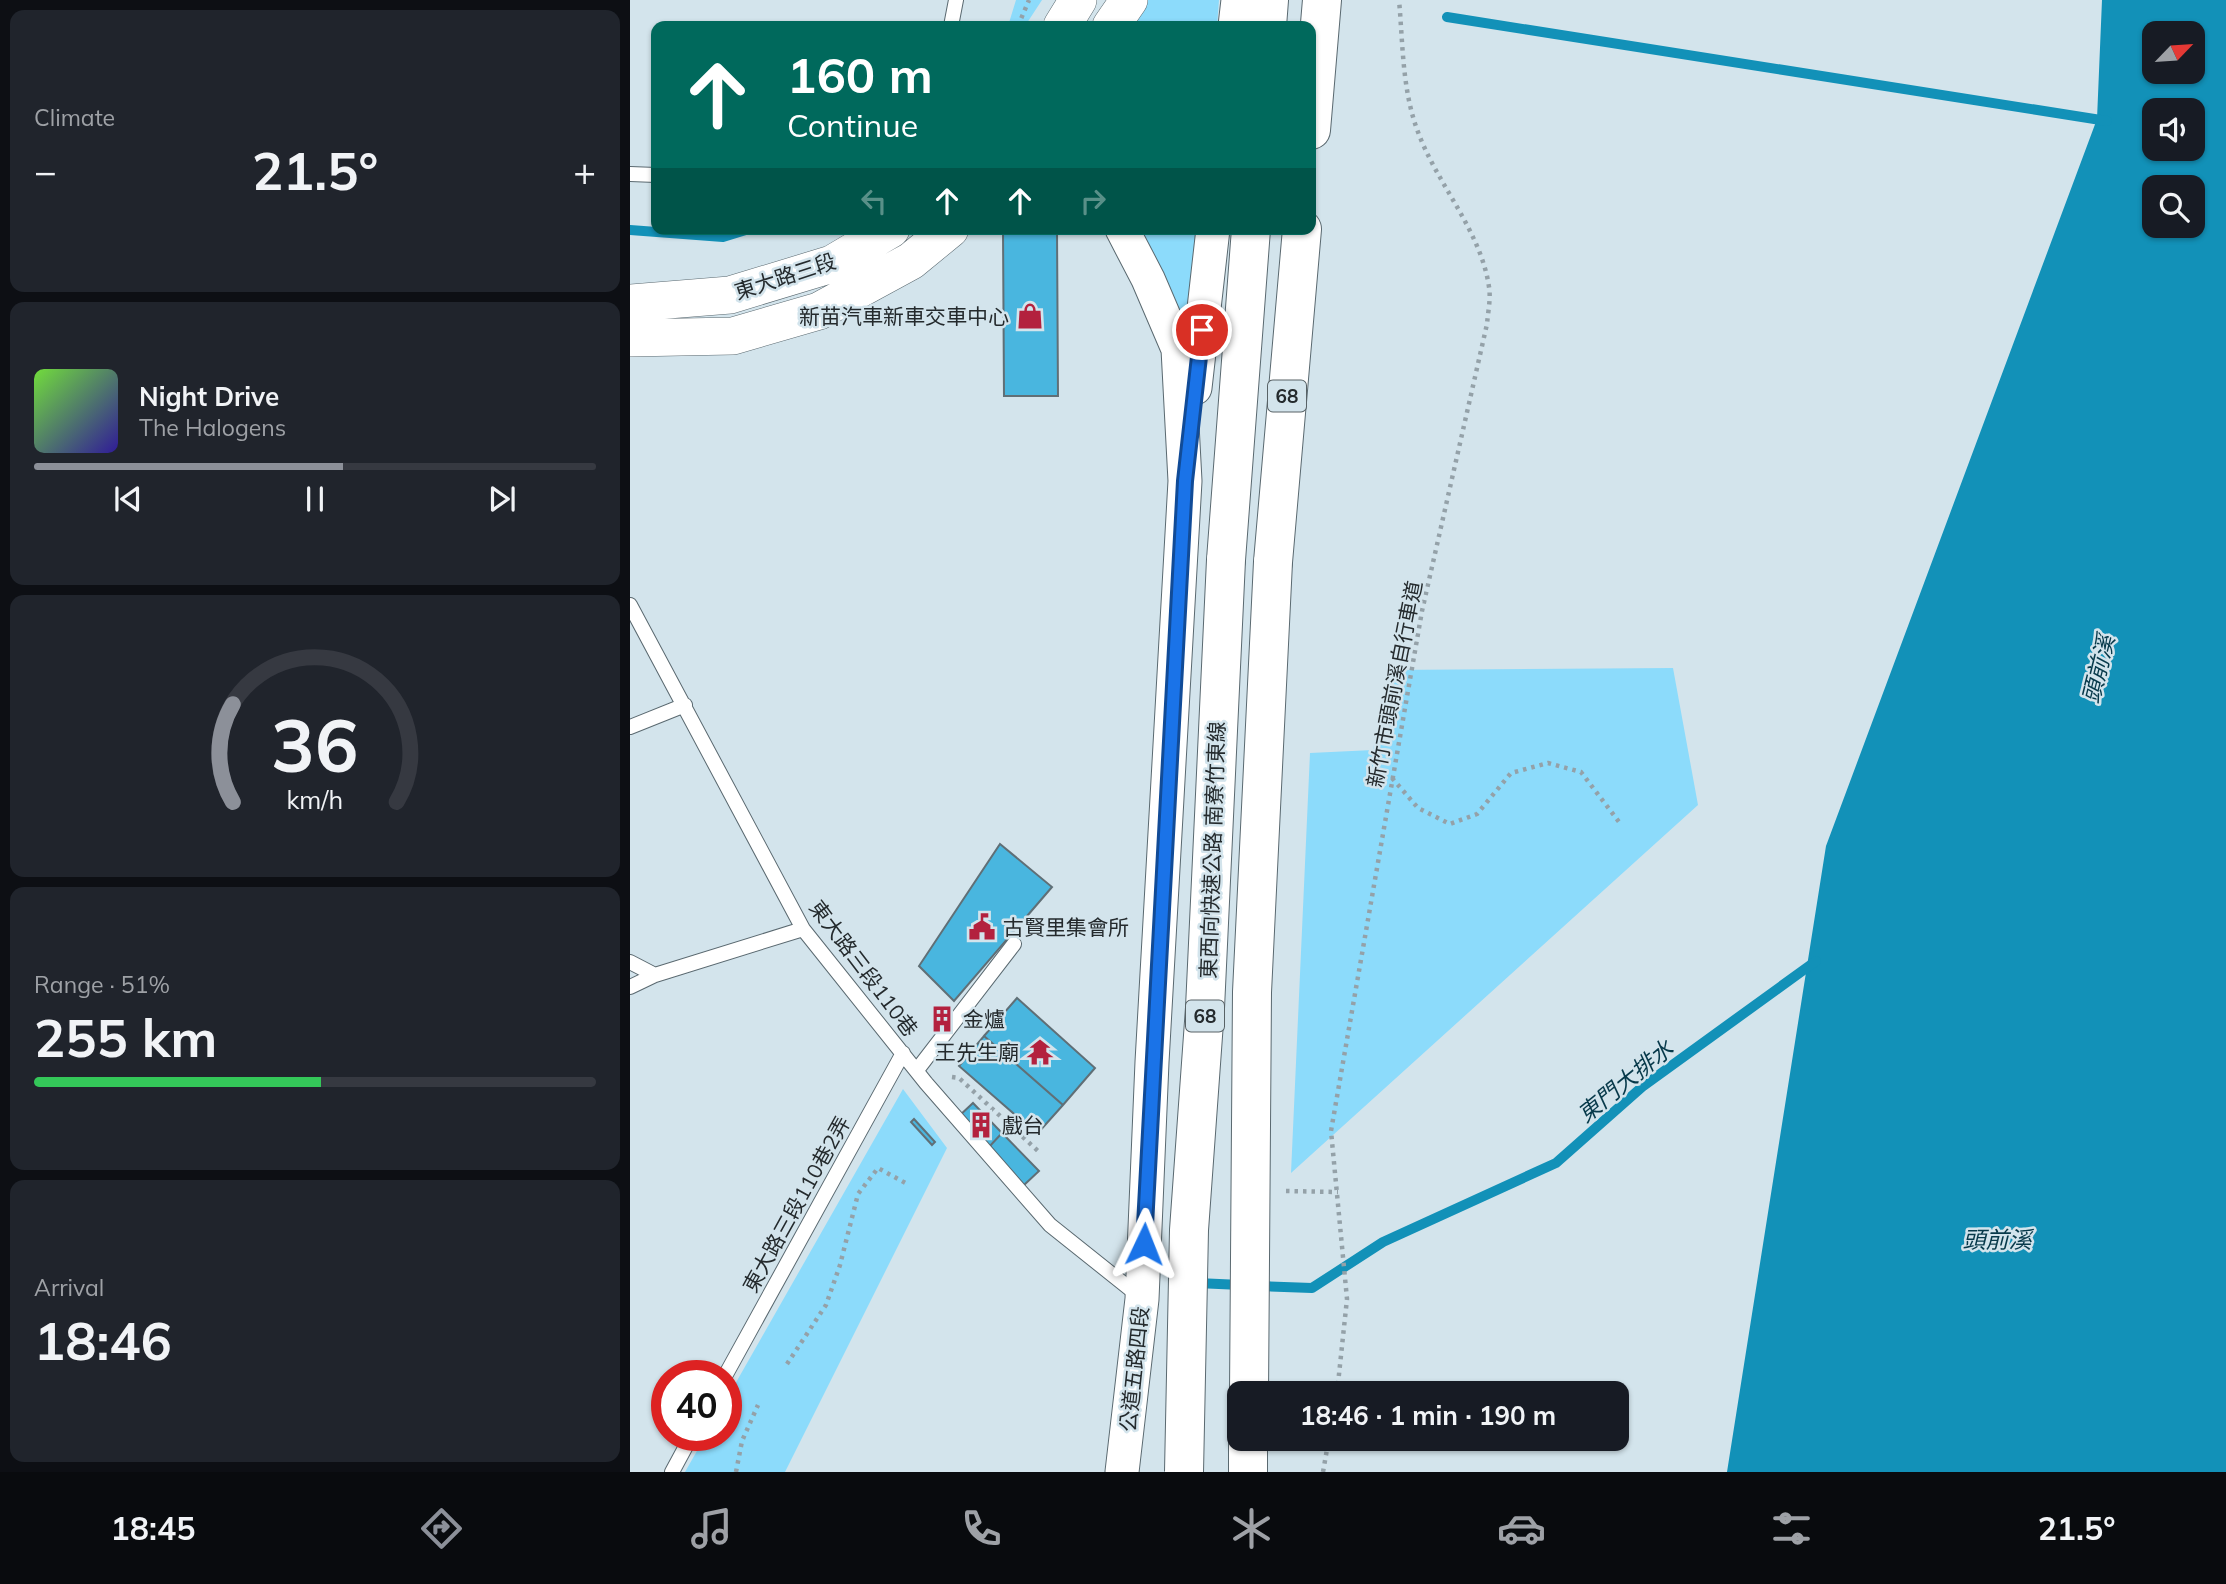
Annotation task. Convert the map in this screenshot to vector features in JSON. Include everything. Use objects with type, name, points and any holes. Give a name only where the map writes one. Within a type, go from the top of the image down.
[{"type":"highway","points":[[1267,21],[1269,0]]},
{"type":"highway","points":[[1316,71],[1322,0]]},
{"type":"highway","name":"東西向快速公路 南寮竹東線","points":[[1184,1472],[1189,1230],[1205,1007],[1226,560],[1251,235]]},
{"type":"highway","name":"68","points":[[1249,1381],[1252,992],[1273,562],[1301,235]]},
{"type":"highway","points":[[1248,1451],[1248,1472]]},
{"type":"main road","points":[[1065,21],[1077,0]]},
{"type":"main road","points":[[1114,21],[1129,0]]},
{"type":"main road","name":"東大路三段","points":[[630,303],[730,295],[832,264],[881,235]]},
{"type":"main road","name":"東大路三段","points":[[630,338],[733,336],[819,311],[911,261],[943,235]]},
{"type":"street","points":[[1236,21],[1238,0]]},
{"type":"street","name":"公道五路四段","points":[[1122,1472],[1142,1298],[1152,1048],[1185,481],[1178,349],[1149,279],[1125,235]]},
{"type":"street","points":[[1185,481],[1212,235]]},
{"type":"lane","points":[[952,21],[956,0]]},
{"type":"lane","points":[[630,174],[651,175]]},
{"type":"lane","name":"東大路三段110巷","points":[[630,605],[803,929],[903,1054],[1050,1225],[1142,1298]]},
{"type":"lane","points":[[630,727],[685,705]]},
{"type":"lane","points":[[630,987],[655,975],[803,929]]},
{"type":"lane","points":[[917,1070],[1014,944]]},
{"type":"lane","points":[[630,962],[655,975]]},
{"type":"lane","name":"東大路三段110巷2弄","points":[[734,1360],[903,1054]]},
{"type":"lane","points":[[672,1472],[683,1451]]},
{"type":"path","points":[[1020,21],[1029,0]]},
{"type":"path","name":"新竹市頭前溪自行車道","points":[[1338,1381],[1347,1299],[1331,1131],[1422,611],[1487,324],[1490,288],[1472,236],[1429,158],[1417,130],[1406,90],[1399,0]]},
{"type":"path","points":[[1392,777],[1418,808],[1450,824],[1477,814],[1511,773],[1548,763],[1581,772],[1619,822]]},
{"type":"path","points":[[917,1070],[959,1078],[1038,1151]]},
{"type":"path","points":[[787,1364],[825,1305],[840,1265],[859,1194],[878,1168],[909,1185]]},
{"type":"path","points":[[736,1472],[742,1441],[758,1405]]},
{"type":"path","points":[[1323,1472],[1327,1451]]},
{"type":"shaded area","points":[[1016,0],[1042,0],[1028,21],[1010,21]]},
{"type":"shaded area","points":[[1138,0],[1219,0],[1217,21],[1126,21]]},
{"type":"shaded area","points":[[1142,235],[1198,235],[1189,337]]},
{"type":"shaded area","points":[[1673,668],[1698,805],[1291,1173],[1310,753],[1373,750],[1389,670]]},
{"type":"shaded area","points":[[903,1089],[947,1148],[785,1472],[685,1472],[697,1451],[742,1451],[742,1372]]},
{"type":"water","name":"頭前溪","points":[[2102,0],[2226,0],[2226,1472],[1727,1472],[1826,846],[2097,119]]},
{"type":"building","name":"新苗汽車新車交車中心","points":[[1003,235],[1057,235],[1058,396],[1004,396]]},
{"type":"building","name":"古賢里集會所","points":[[1000,844],[1052,887],[954,1001],[919,966]]},
{"type":"building","name":"王先生廟","points":[[1017,998],[1095,1068],[1063,1105],[984,1036]]},
{"type":"building","points":[[984,1036],[1063,1105],[1037,1134],[959,1066]]},
{"type":"building","name":"戲台","points":[[973,1103],[1002,1133],[989,1147],[958,1117]]},
{"type":"building","points":[[914,1119],[935,1142],[932,1145],[911,1122]]},
{"type":"building","points":[[1002,1133],[1039,1171],[1024,1185],[989,1147]]},
{"type":"waterway","points":[[1447,17],[2107,121]]},
{"type":"waterway","points":[[630,230],[651,232]]},
{"type":"waterway","points":[[696,235],[730,235]]},
{"type":"waterway","name":"東門大排水","points":[[1256,1286],[1312,1288],[1383,1242],[1556,1163],[1642,1087],[1816,961]]},
{"type":"waterway","name":"東門大排水","points":[[1197,1283],[1241,1285]]},
{"type":"place","name":"新苗汽車新車交車中心","points":[[1030,316]]},
{"type":"place","name":"古賢里集會所","points":[[982,927]]},
{"type":"place","name":"金爐","points":[[942,1019]]},
{"type":"place","name":"王先生廟","points":[[1040,1052]]},
{"type":"place","name":"戲台","points":[[981,1125]]},
{"type":"route","points":[[1144,1244],[1185,481],[1202,330]]}]
